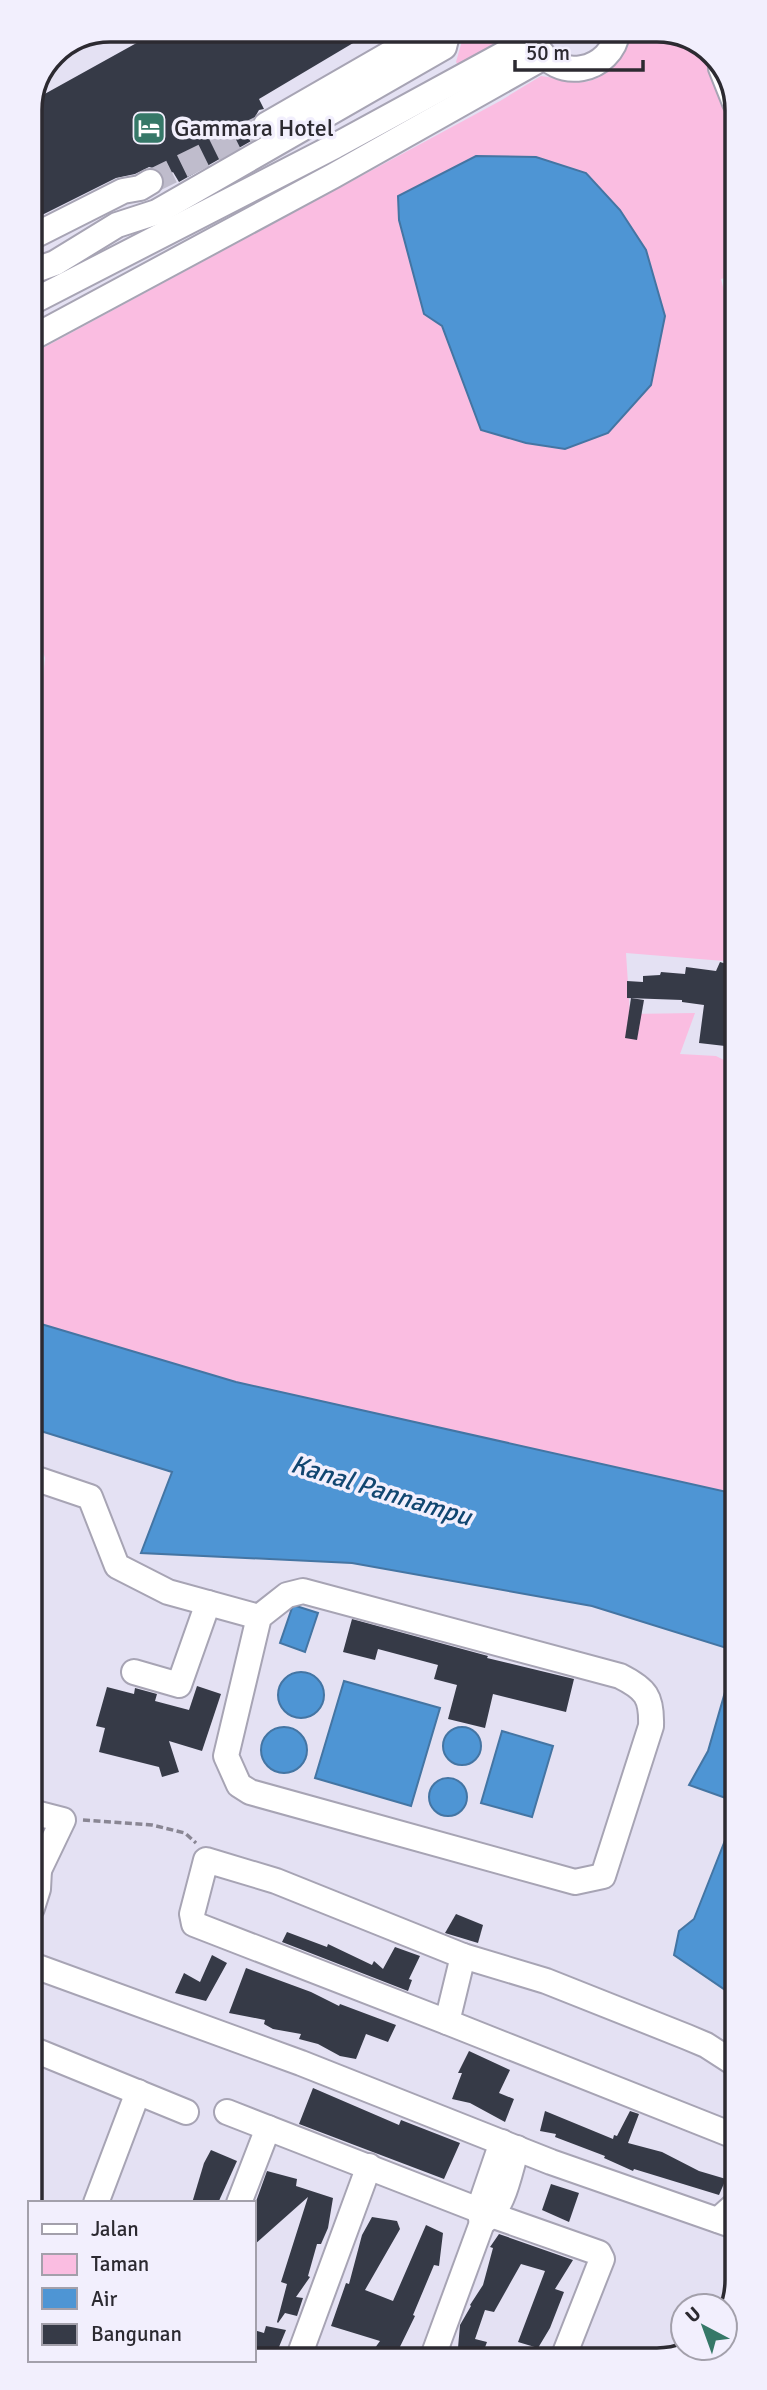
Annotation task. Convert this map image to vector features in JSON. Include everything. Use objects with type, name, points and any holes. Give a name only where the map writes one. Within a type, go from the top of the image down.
[{"type":"street","points":[[42,268],[55,263],[117,225],[157,212],[312,121],[416,42]]},
{"type":"street","points":[[266,125],[380,71],[444,47],[445,42]]},
{"type":"street","points":[[537,42],[552,64],[572,70],[593,66],[609,52],[613,42]]},
{"type":"street","points":[[42,297],[537,42]]},
{"type":"street","points":[[42,333],[340,172],[537,42]]},
{"type":"street","points":[[312,121],[340,172]]},
{"type":"street","points":[[42,231],[122,191],[145,185],[117,225]]},
{"type":"street","points":[[55,263],[68,284]]},
{"type":"street","points":[[42,1480],[90,1497],[117,1566],[168,1591],[259,1617]]},
{"type":"street","points":[[303,1591],[620,1676],[639,1685],[652,1704],[651,1726],[603,1877],[575,1882],[250,1792],[239,1785],[226,1756],[259,1617],[287,1595],[303,1591]]},
{"type":"street","points":[[134,1672],[178,1685],[208,1603]]},
{"type":"street","points":[[42,1815],[63,1820],[42,1856]]},
{"type":"street","points":[[725,2057],[706,2045],[546,1981],[463,1956],[276,1881],[205,1860],[192,1914],[194,1924],[725,2132]]},
{"type":"street","points":[[447,2022],[463,1956]]},
{"type":"street","points":[[42,1969],[301,2063],[551,2162],[725,2222]]},
{"type":"street","points":[[42,2053],[186,2112]]},
{"type":"street","points":[[97,2201],[138,2092]]},
{"type":"street","points":[[227,2112],[369,2166],[485,2216],[599,2253],[602,2259],[567,2348]]},
{"type":"street","points":[[240,2201],[268,2128]]},
{"type":"street","points":[[436,2348],[509,2145]]},
{"type":"street","points":[[303,2348],[369,2166]]},
{"type":"path","points":[[63,1820],[152,1825],[185,1833],[203,1852],[205,1860]]},
{"type":"green space","points":[[462,42],[502,42],[461,68],[456,62]]},
{"type":"green space","points":[[623,42],[661,42],[683,47],[698,56],[713,72],[723,93],[725,110],[725,278],[721,279],[725,295],[725,961],[626,953],[630,1014],[695,1013],[680,1054],[716,1056],[725,1060],[725,1491],[236,1382],[42,1324],[42,688],[45,658],[42,649],[42,349],[500,101],[541,76],[586,82],[604,74]],"holes":[[[398,196],[454,361],[442,326],[424,314],[399,220]]]},
{"type":"water","points":[[476,156],[536,157],[586,173],[620,210],[646,250],[665,316],[651,385],[608,433],[565,449],[526,443],[481,430],[442,326],[424,314],[399,220],[398,196]]},
{"type":"water","name":"Kanal Pannampu","points":[[42,1324],[236,1382],[725,1492],[725,1648],[592,1606],[352,1563],[141,1553],[172,1472],[42,1431]]},
{"type":"water","points":[[293,1605],[318,1613],[305,1652],[280,1643]]},
{"type":"water","points":[[301,1672],[317,1679],[324,1695],[317,1711],[301,1718],[285,1711],[278,1695],[285,1679]]},
{"type":"water","points":[[344,1681],[440,1708],[411,1806],[315,1778]]},
{"type":"water","points":[[725,1692],[725,1798],[689,1785],[708,1751]]},
{"type":"water","points":[[284,1727],[300,1734],[307,1750],[300,1766],[284,1773],[268,1766],[261,1750],[268,1734]]},
{"type":"water","points":[[462,1727],[476,1732],[481,1746],[476,1760],[462,1765],[448,1760],[443,1746],[448,1732]]},
{"type":"water","points":[[502,1731],[553,1746],[532,1817],[481,1803]]},
{"type":"water","points":[[448,1778],[462,1783],[467,1797],[462,1811],[448,1816],[434,1811],[429,1797],[434,1783]]},
{"type":"water","points":[[725,1840],[725,1990],[674,1955],[679,1931],[694,1919]]},
{"type":"building","name":"Gammara Hotel","points":[[138,42],[355,42],[259,99],[264,109],[259,110],[251,124],[258,137],[179,182],[173,172],[164,177],[158,169],[149,167],[135,174],[116,178],[42,215],[44,94]]},
{"type":"building","points":[[720,962],[725,964],[725,1046],[699,1043],[704,1005],[682,1000],[627,998],[627,981],[643,982],[643,976],[660,975],[661,972],[685,974],[686,967],[716,971]]},
{"type":"building","points":[[631,998],[644,1000],[637,1040],[625,1038]]},
{"type":"building","points":[[352,1619],[488,1656],[487,1658],[574,1679],[566,1712],[493,1694],[485,1728],[448,1719],[457,1685],[434,1679],[438,1665],[378,1649],[375,1660],[343,1652]]},
{"type":"building","points":[[197,1686],[221,1694],[202,1751],[169,1741],[179,1772],[162,1777],[159,1767],[99,1752],[105,1728],[96,1726],[107,1687],[134,1694],[135,1688],[157,1694],[155,1701],[189,1710]]},
{"type":"building","points":[[456,1914],[483,1925],[478,1943],[445,1933]]},
{"type":"building","points":[[287,1932],[327,1947],[328,1944],[372,1965],[374,1961],[383,1969],[395,1947],[420,1956],[409,1979],[412,1980],[408,1991],[282,1942]]},
{"type":"building","points":[[212,1955],[227,1963],[206,2001],[175,1993],[184,1973],[200,1982]]},
{"type":"building","points":[[246,1968],[311,1992],[339,2006],[340,2004],[396,2025],[388,2042],[366,2034],[356,2059],[340,2056],[318,2044],[299,2039],[301,2034],[273,2029],[264,2024],[265,2020],[229,2013]]},
{"type":"building","points":[[469,2051],[510,2070],[499,2093],[514,2099],[505,2122],[470,2103],[452,2099],[462,2073],[458,2073]]},
{"type":"building","points":[[313,2088],[399,2125],[401,2120],[460,2143],[444,2179],[299,2124]]},
{"type":"building","points":[[545,2111],[613,2139],[630,2111],[639,2114],[628,2143],[662,2152],[699,2171],[725,2179],[725,2181],[719,2195],[634,2169],[633,2171],[604,2158],[605,2156],[555,2137],[556,2134],[540,2131]]},
{"type":"building","points":[[211,2150],[237,2161],[219,2201],[193,2201],[204,2163]]},
{"type":"building","points":[[267,2171],[297,2179],[296,2186],[333,2198],[328,2228],[321,2244],[317,2244],[308,2276],[310,2277],[296,2297],[303,2298],[297,2316],[285,2313],[278,2323],[287,2284],[281,2282],[308,2197],[256,2243],[256,2201]]},
{"type":"building","points":[[551,2184],[579,2193],[569,2222],[542,2210]]},
{"type":"building","points":[[372,2217],[397,2221],[400,2229],[365,2290],[393,2301],[426,2225],[443,2233],[439,2266],[434,2265],[413,2315],[415,2316],[399,2348],[375,2348],[380,2341],[331,2326],[346,2283],[349,2284],[362,2235]]},
{"type":"building","points":[[499,2234],[573,2260],[555,2289],[564,2292],[550,2328],[538,2348],[518,2342],[545,2271],[521,2264],[494,2312],[485,2310],[475,2339],[487,2342],[485,2348],[458,2348],[460,2325],[483,2285],[493,2248],[490,2247]]},
{"type":"building","points":[[266,2326],[286,2330],[279,2348],[256,2348],[256,2331],[264,2333]]},
{"type":"tunnel","points":[[150,182],[266,125]]},
{"type":"place","name":"Gammara Hotel","points":[[149,128]]}]
